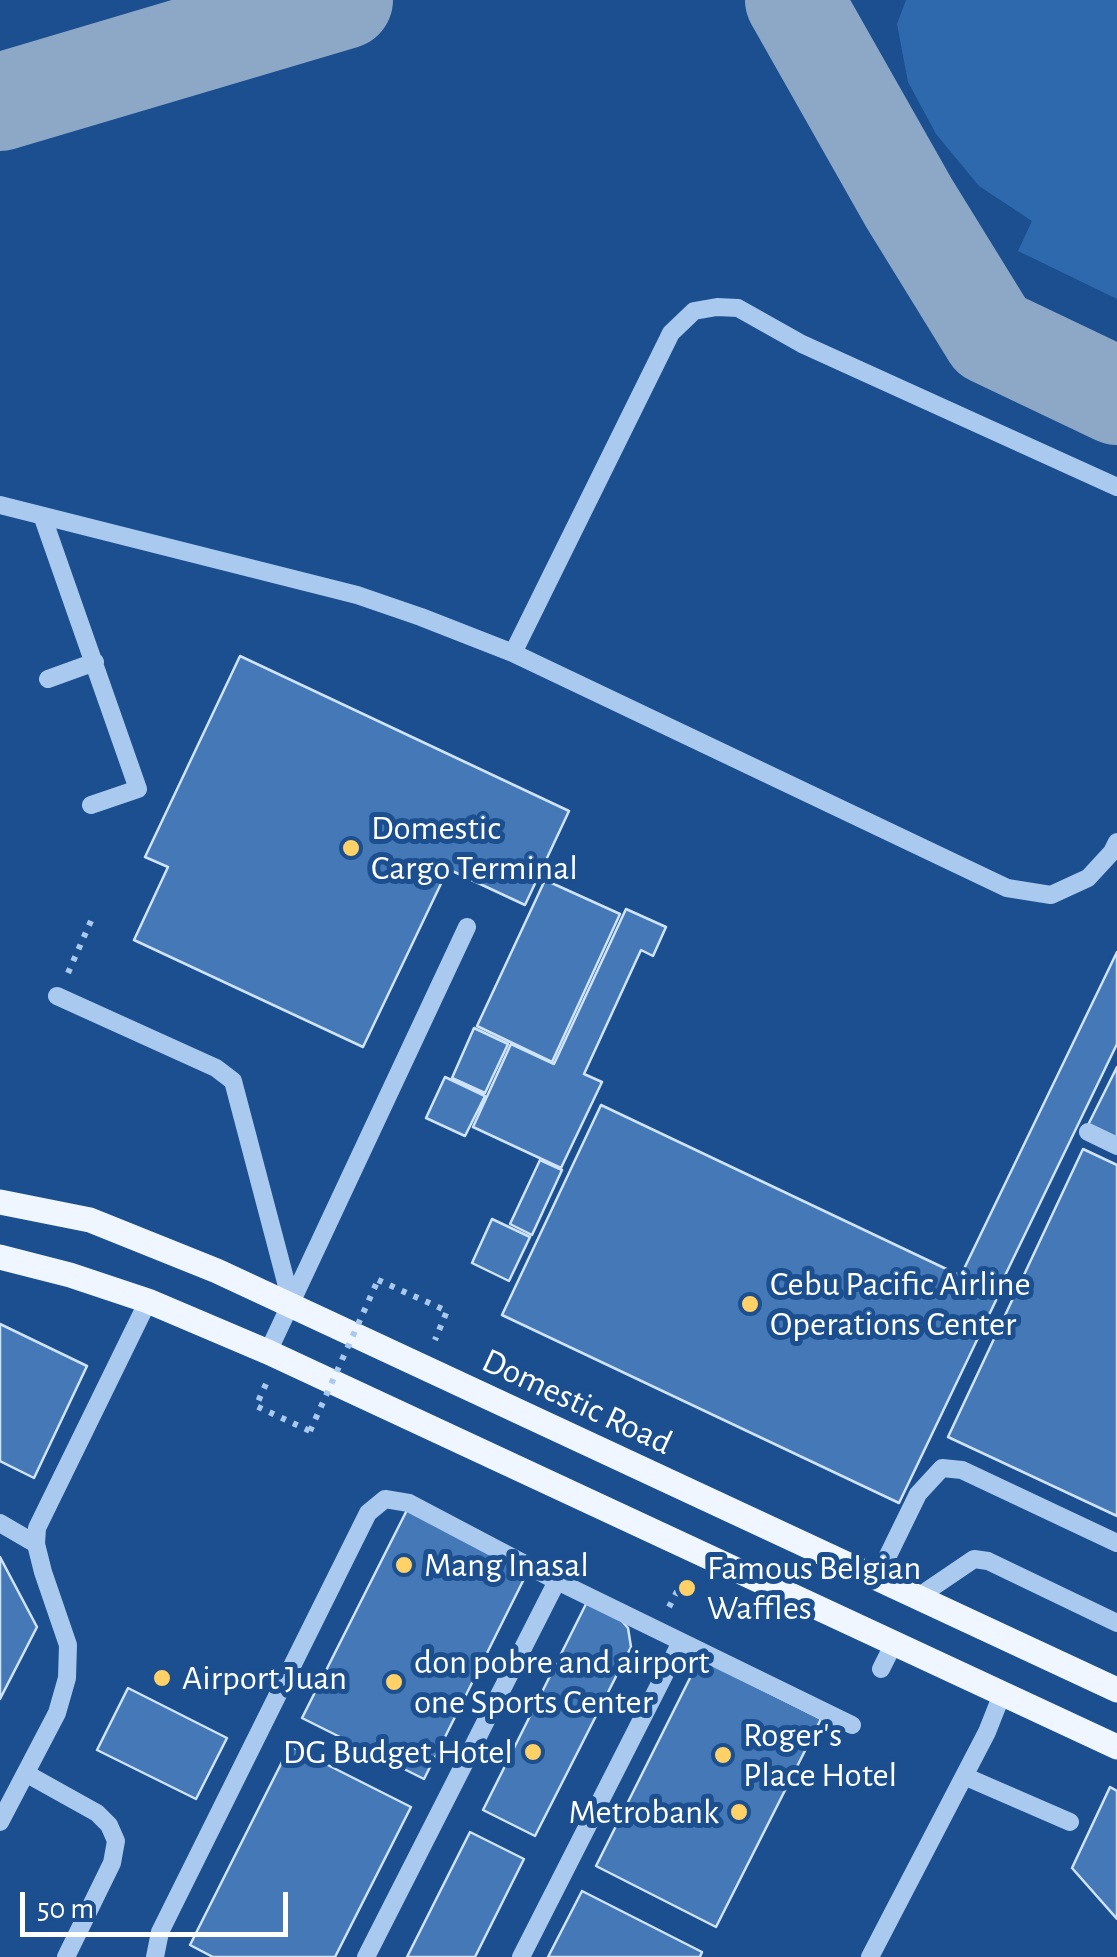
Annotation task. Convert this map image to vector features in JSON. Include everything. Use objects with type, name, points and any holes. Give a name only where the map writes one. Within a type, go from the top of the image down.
[{"type":"main road","name":"Domestic Road","points":[[0,1202],[90,1220],[218,1271],[1117,1690]]},
{"type":"main road","points":[[0,1257],[148,1301],[273,1354],[1117,1747]]},
{"type":"lane","points":[[513,653],[671,334],[694,311],[718,306],[738,308],[802,344],[1117,487]]},
{"type":"lane","points":[[0,506],[357,595],[513,653],[1007,888],[1052,895],[1088,878],[1117,842]]},
{"type":"lane","points":[[43,518],[138,789],[91,805]]},
{"type":"lane","points":[[48,679],[95,662]]},
{"type":"lane","points":[[273,1354],[467,927]]},
{"type":"lane","points":[[57,996],[216,1068],[233,1082],[292,1306]]},
{"type":"lane","points":[[1088,1132],[1117,1146]]},
{"type":"lane","points":[[0,1822],[57,1713],[67,1678],[68,1645],[36,1544],[41,1515],[148,1301]]},
{"type":"lane","points":[[876,1578],[918,1494],[942,1468],[962,1470],[1117,1543]]},
{"type":"lane","points":[[155,1957],[160,1932],[368,1513],[385,1499],[409,1503],[557,1581],[852,1725]]},
{"type":"lane","points":[[0,1523],[36,1544]]},
{"type":"lane","points":[[918,1598],[974,1559],[988,1561],[1117,1622]]},
{"type":"lane","points":[[366,1957],[557,1581]]},
{"type":"lane","points":[[520,1957],[681,1642]]},
{"type":"lane","points":[[881,1668],[894,1643]]},
{"type":"lane","points":[[870,1957],[1002,1694]]},
{"type":"lane","points":[[27,1774],[98,1813],[116,1841],[112,1863],[66,1957]]},
{"type":"lane","points":[[964,1776],[1070,1822]]},
{"type":"path","points":[[57,996],[94,914]]},
{"type":"path","points":[[273,1354],[256,1406],[310,1431],[378,1280],[447,1311],[422,1369]]},
{"type":"path","points":[[658,1630],[697,1552]]},
{"type":"shaded area","points":[[906,0],[1117,0],[1117,299],[1018,251],[1032,221],[979,186],[936,134],[908,82],[897,24]]},
{"type":"building","name":"Domestic Cargo Terminal","points":[[240,656],[569,811],[525,905],[448,869],[363,1047],[134,940],[168,867],[145,857]]},
{"type":"building","points":[[545,880],[620,914],[552,1062],[477,1026]]},
{"type":"building","points":[[626,909],[666,927],[653,956],[641,950],[584,1074],[602,1082],[561,1168],[473,1127],[511,1044],[554,1064]]},
{"type":"building","points":[[1117,952],[1117,1044],[998,1290],[962,1273]]},
{"type":"building","points":[[474,1028],[508,1044],[485,1093],[452,1078]]},
{"type":"building","points":[[1117,1067],[1117,1140],[1088,1125]]},
{"type":"building","points":[[445,1077],[485,1096],[465,1136],[426,1118]]},
{"type":"building","name":"Cebu Pacific Airline Operations Center","points":[[601,1105],[999,1294],[899,1503],[502,1315]]},
{"type":"building","name":"Cebu Pacific Airline Operations Center","points":[[1083,1149],[1117,1165],[1117,1516],[948,1437]]},
{"type":"building","points":[[540,1160],[562,1170],[532,1235],[510,1224]]},
{"type":"building","points":[[492,1219],[530,1237],[509,1281],[472,1263]]},
{"type":"building","points":[[0,1324],[87,1366],[34,1478],[0,1461]]},
{"type":"building","points":[[407,1510],[528,1571],[424,1779],[302,1718]]},
{"type":"building","points":[[0,1557],[37,1627],[0,1699]]},
{"type":"building","points":[[587,1602],[621,1620],[628,1628],[631,1647],[535,1836],[483,1810]]},
{"type":"building","points":[[700,1658],[821,1719],[716,1927],[596,1866]]},
{"type":"building","points":[[128,1688],[227,1738],[196,1799],[97,1750]]},
{"type":"building","points":[[290,1746],[411,1807],[335,1957],[213,1957],[190,1945]]},
{"type":"building","points":[[1110,1787],[1117,1791],[1117,1919],[1072,1868]]},
{"type":"building","points":[[470,1832],[524,1859],[475,1957],[407,1957]]},
{"type":"building","points":[[582,1891],[702,1952],[700,1957],[548,1957]]},
{"type":"taxiway","points":[[0,102],[344,0]]},
{"type":"taxiway","points":[[794,0],[909,203],[991,336],[1117,396]]},
{"type":"place","name":"Domestic Cargo Terminal","points":[[351,848]]},
{"type":"place","name":"Cebu Pacific Airline Operations Center","points":[[750,1304]]},
{"type":"place","name":"Mang Inasal","points":[[404,1565]]},
{"type":"place","name":"Famous Belgian Waffles","points":[[687,1588]]},
{"type":"place","name":"Airport Juan","points":[[162,1678]]},
{"type":"place","name":"don pobre and airport one Sports Center","points":[[394,1682]]},
{"type":"place","name":"DG Budget Hotel","points":[[533,1752]]},
{"type":"place","name":"Roger's Place Hotel","points":[[723,1755]]},
{"type":"place","name":"Metrobank","points":[[739,1812]]}]
